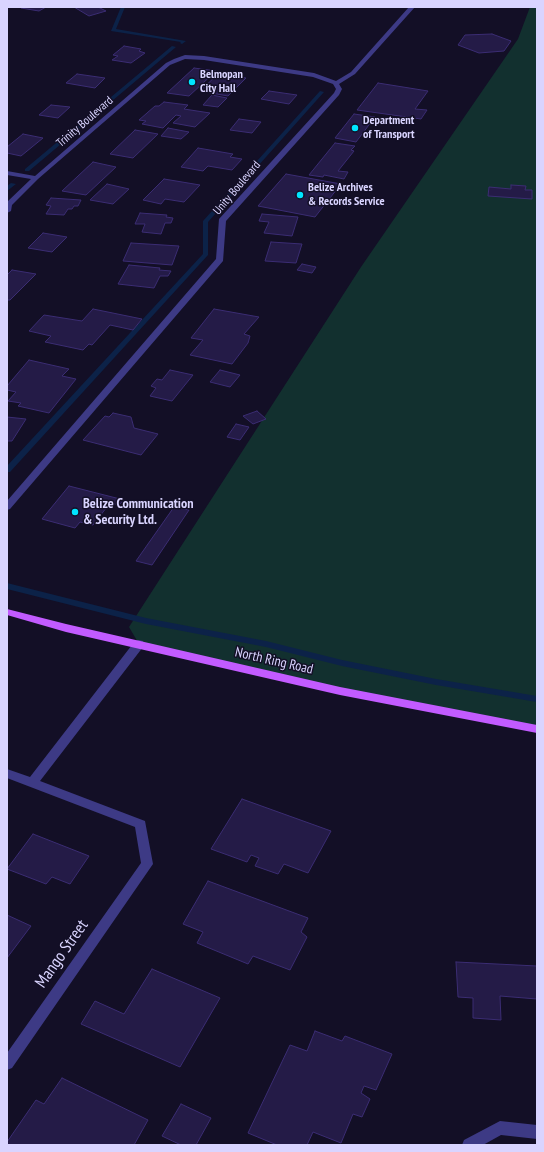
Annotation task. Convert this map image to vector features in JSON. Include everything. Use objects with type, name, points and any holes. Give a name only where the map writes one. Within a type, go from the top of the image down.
[{"type":"main road","name":"North Ring Road","points":[[7,612],[66,628],[340,691],[537,729]]},
{"type":"street","points":[[336,83],[353,73],[412,7]]},
{"type":"street","name":"Trinity Boulevard","points":[[7,210],[9,204],[36,178],[168,64],[185,57],[204,58],[314,75],[336,83]]},
{"type":"street","name":"Unity Boulevard","points":[[7,507],[220,259],[222,221],[337,94],[339,88],[336,83]]},
{"type":"street","points":[[7,173],[36,178]]},
{"type":"street","points":[[7,773],[33,782],[139,644]]},
{"type":"street","name":"Mango Street","points":[[7,1064],[147,864],[141,824],[33,782]]},
{"type":"street","points":[[469,1145],[500,1128],[537,1132]]},
{"type":"green space","points":[[530,7],[537,7],[537,729],[340,691],[139,644],[129,627],[361,267],[518,39]]},
{"type":"building","points":[[46,7],[39,11],[21,8]]},
{"type":"building","points":[[74,7],[98,7],[106,11],[89,16]]},
{"type":"building","points":[[492,34],[511,41],[504,51],[479,53],[458,45],[465,35]]},
{"type":"building","points":[[124,46],[141,49],[139,51],[145,53],[131,63],[112,60],[118,56],[113,55]]},
{"type":"building","name":"Belmopan City Hall","points":[[194,68],[216,71],[189,96],[167,93]]},
{"type":"building","points":[[77,74],[105,78],[95,88],[66,83]]},
{"type":"building","points":[[218,74],[246,78],[228,96],[200,91]]},
{"type":"building","points":[[378,83],[428,91],[415,109],[427,110],[421,119],[357,110]]},
{"type":"building","points":[[269,91],[297,95],[289,104],[261,99]]},
{"type":"building","points":[[212,95],[227,98],[218,107],[203,105]]},
{"type":"building","points":[[164,102],[188,105],[184,109],[210,113],[195,127],[173,123],[181,116],[176,115],[163,128],[142,124],[146,121],[139,120],[155,106],[159,106]]},
{"type":"building","points":[[51,105],[70,107],[58,118],[39,115]]},
{"type":"building","name":"Department of Transport","points":[[354,114],[375,117],[356,142],[335,138]]},
{"type":"building","points":[[239,119],[261,122],[252,133],[230,130]]},
{"type":"building","points":[[168,128],[189,132],[181,139],[161,136]]},
{"type":"building","points":[[135,130],[158,134],[133,158],[110,154]]},
{"type":"building","points":[[23,134],[43,138],[21,156],[7,153],[7,147]]},
{"type":"building","points":[[335,143],[355,146],[351,150],[354,151],[338,171],[348,172],[344,179],[324,175],[323,177],[309,175]]},
{"type":"building","points":[[198,148],[233,154],[230,157],[242,159],[232,170],[208,166],[203,171],[181,167]]},
{"type":"building","points":[[93,162],[116,167],[86,195],[62,191]]},
{"type":"building","name":"Belize Archives & Records Service","points":[[286,174],[341,184],[315,217],[258,206]]},
{"type":"building","points":[[164,179],[200,185],[184,202],[165,199],[161,204],[143,200]]},
{"type":"building","points":[[107,184],[129,189],[113,204],[90,200]]},
{"type":"building","points":[[511,185],[526,186],[525,190],[532,190],[532,199],[488,196],[489,187],[511,189]]},
{"type":"building","points":[[51,198],[81,200],[78,206],[68,209],[64,215],[46,214],[51,206],[46,205]]},
{"type":"building","points":[[140,213],[167,215],[166,217],[173,218],[171,223],[165,223],[161,234],[142,232],[145,224],[135,224]]},
{"type":"building","points":[[262,214],[298,217],[292,236],[264,233],[269,222],[259,221]]},
{"type":"building","points":[[43,233],[67,237],[52,252],[28,248]]},
{"type":"building","points":[[271,242],[302,244],[296,263],[265,261]]},
{"type":"building","points":[[131,243],[179,246],[172,265],[123,261]]},
{"type":"building","points":[[302,264],[316,267],[312,273],[297,270]]},
{"type":"building","points":[[129,265],[160,268],[159,270],[171,271],[168,276],[160,276],[154,288],[118,284]]},
{"type":"building","points":[[12,270],[36,274],[10,300],[7,300],[7,275]]},
{"type":"building","points":[[93,309],[142,319],[133,330],[110,325],[92,345],[89,344],[83,350],[45,342],[51,336],[29,331],[44,315],[82,321]]},
{"type":"building","points":[[214,309],[259,317],[244,334],[250,336],[248,343],[232,364],[190,355],[203,340],[191,338]]},
{"type":"building","points":[[29,360],[69,369],[62,376],[76,379],[49,413],[18,406],[21,403],[8,401],[16,392],[7,390],[7,386]]},
{"type":"building","points":[[170,370],[193,375],[172,401],[150,396],[156,388],[151,386],[157,379],[162,380]]},
{"type":"building","points":[[220,370],[240,375],[230,387],[210,382]]},
{"type":"building","points":[[257,411],[266,419],[253,424],[243,416]]},
{"type":"building","points":[[113,413],[131,417],[134,428],[158,434],[141,455],[83,440],[105,416],[109,417]]},
{"type":"building","points":[[7,417],[26,419],[12,441],[7,441]]},
{"type":"building","points":[[236,424],[249,427],[240,440],[227,437]]},
{"type":"building","name":"Belize Communication & Security Ltd.","points":[[69,486],[124,500],[119,505],[110,503],[93,525],[80,522],[75,528],[42,519]]},
{"type":"building","points":[[174,507],[189,510],[152,565],[136,561]]},
{"type":"building","points":[[242,799],[331,831],[308,873],[284,864],[278,874],[255,866],[259,858],[251,855],[247,862],[211,849]]},
{"type":"building","points":[[33,834],[89,856],[70,884],[52,877],[46,884],[7,869]]},
{"type":"building","points":[[208,881],[308,918],[301,932],[307,937],[290,970],[253,956],[248,964],[197,943],[203,932],[183,924]]},
{"type":"building","points":[[7,915],[31,926],[7,958]]},
{"type":"building","points":[[456,962],[537,966],[537,999],[500,996],[501,1020],[473,1018],[473,998],[458,997]]},
{"type":"building","points":[[152,969],[220,998],[180,1067],[81,1024],[95,1001],[124,1014]]},
{"type":"building","points":[[315,1031],[342,1041],[345,1036],[392,1054],[376,1090],[364,1086],[361,1093],[370,1099],[362,1117],[353,1114],[341,1143],[313,1132],[307,1145],[277,1145],[248,1133],[290,1045],[307,1051]]},
{"type":"building","points":[[62,1078],[148,1120],[134,1145],[7,1145],[7,1142],[36,1100],[44,1104]]},
{"type":"building","points":[[181,1104],[211,1118],[196,1145],[181,1145],[162,1136]]},
{"type":"waterway","points":[[123,7],[113,30],[184,41],[182,43]]},
{"type":"waterway","points":[[27,170],[174,47]]},
{"type":"waterway","points":[[7,470],[206,254],[205,222],[322,92]]},
{"type":"waterway","points":[[7,189],[13,184]]},
{"type":"waterway","points":[[7,586],[146,621],[266,644],[342,663],[436,682],[537,699]]},
{"type":"place","name":"Belmopan City Hall","points":[[192,82]]},
{"type":"place","name":"Department of Transport","points":[[355,128]]},
{"type":"place","name":"Belize Archives & Records Service","points":[[300,195]]},
{"type":"place","name":"Belize Communication & Security Ltd.","points":[[75,512]]}]
